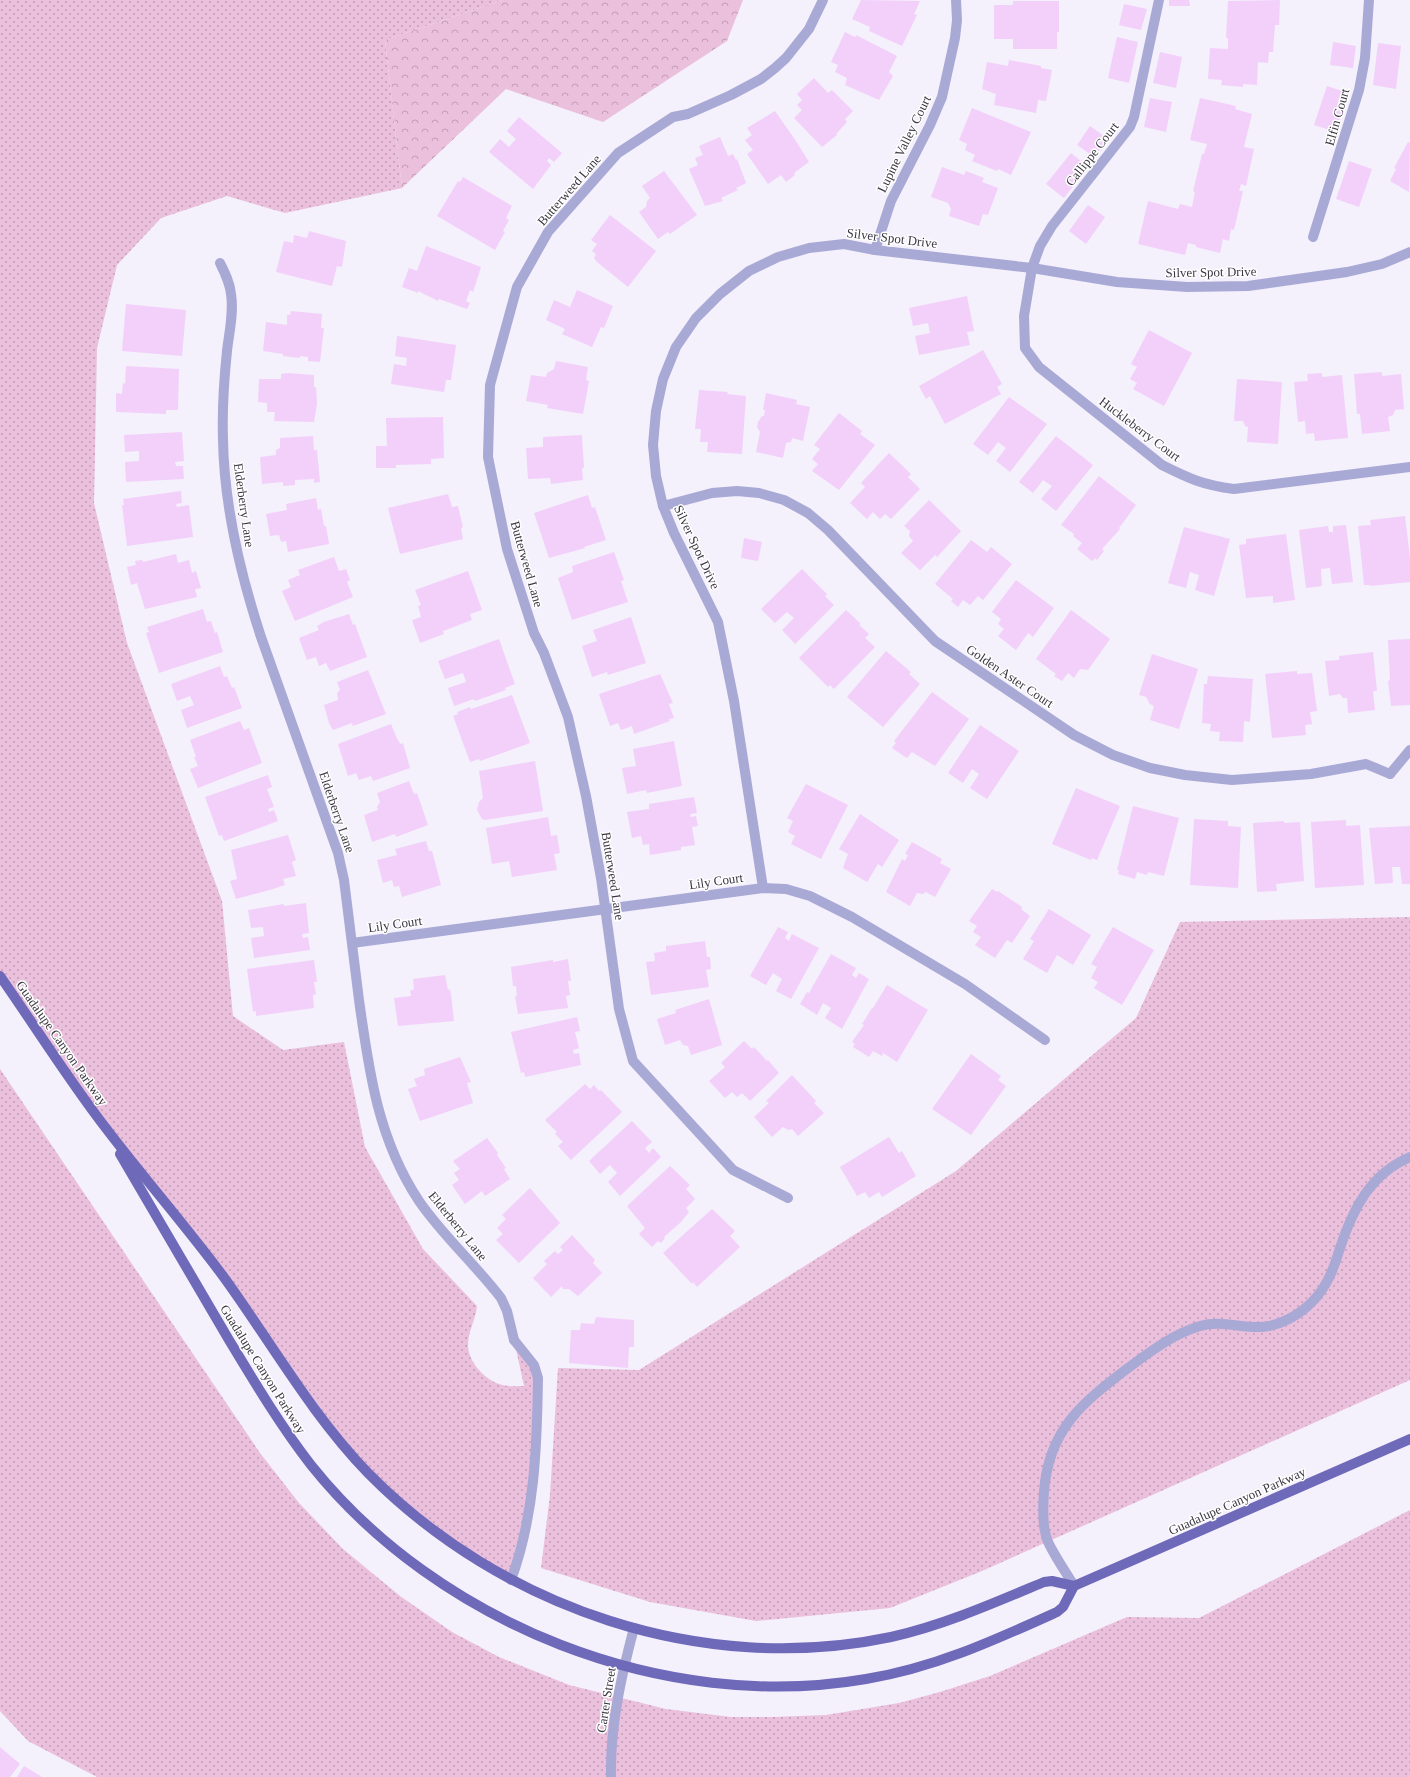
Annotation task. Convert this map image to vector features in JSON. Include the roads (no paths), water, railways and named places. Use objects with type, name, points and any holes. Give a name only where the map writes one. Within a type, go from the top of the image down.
[{"type":"main road","name":"Guadalupe Canyon Parkway","points":[[0,976],[103,1125],[197,1242],[322,1418],[352,1455],[403,1506],[475,1560],[511,1580],[566,1606],[634,1628],[682,1639],[721,1645],[769,1648],[817,1647],[878,1639],[935,1625],[1044,1582],[1052,1581],[1074,1586],[1410,1439]]},
{"type":"main road","name":"Guadalupe Canyon Parkway","points":[[103,1125],[264,1398],[312,1466],[340,1498],[368,1526],[411,1561],[446,1586],[486,1611],[522,1629],[575,1651],[624,1666],[672,1677],[749,1685],[796,1686],[865,1680],[934,1663],[978,1648],[1057,1612],[1063,1606],[1074,1586]]},
{"type":"street","name":"Butterweed Lane","points":[[788,1198],[733,1170],[633,1061],[619,1009],[605,909],[586,796],[568,717],[544,653],[534,633],[507,549],[488,457],[490,385],[517,287],[548,232],[618,153],[673,117],[688,114],[731,95],[761,79],[775,68],[794,48],[809,28],[823,0]]},
{"type":"street","name":"Lupine Valley Court","points":[[875,250],[891,201],[930,125],[942,97],[956,38],[956,0]]},
{"type":"street","name":"Callippe Court","points":[[1032,268],[1044,236],[1130,127],[1134,117],[1159,0]]},
{"type":"street","name":"Elfin Court","points":[[1313,237],[1359,90],[1366,51],[1369,0]]},
{"type":"street","name":"Silver Spot Drive","points":[[763,888],[734,701],[718,622],[674,533],[663,506],[656,476],[654,452],[656,411],[663,379],[676,347],[696,318],[720,294],[749,272],[778,257],[809,248],[844,244],[875,250],[1032,268],[1146,285],[1219,287],[1248,286],[1347,272],[1382,264],[1410,252]]},
{"type":"street","name":"Elderberry Lane","points":[[220,263],[227,278],[231,301],[231,323],[225,377],[223,439],[228,504],[234,539],[250,605],[338,854],[344,880],[369,1073],[374,1096],[389,1142],[408,1182],[431,1217],[501,1298],[509,1319],[514,1340],[534,1365],[538,1378],[535,1471],[520,1552],[511,1580]]},
{"type":"street","name":"Huckleberry Court","points":[[1032,268],[1024,316],[1026,348],[1039,367],[1162,465],[1185,477],[1207,485],[1234,489],[1410,467]]},
{"type":"street","name":"Golden Aster Court","points":[[663,506],[712,493],[737,491],[759,493],[784,500],[808,513],[828,530],[935,641],[1074,735],[1119,757],[1150,768],[1185,775],[1232,780],[1311,774],[1366,764],[1390,774],[1410,750]]},
{"type":"street","name":"Lily Court","points":[[352,943],[763,888],[786,888],[810,896],[852,918],[965,984],[1045,1040]]},
{"type":"street","points":[[1074,1586],[1046,1536],[1043,1502],[1049,1458],[1056,1439],[1068,1421],[1105,1386],[1161,1344],[1183,1332],[1202,1326],[1222,1324],[1261,1327],[1278,1324],[1296,1315],[1312,1302],[1325,1287],[1334,1269],[1350,1220],[1368,1189],[1383,1172],[1410,1157]]},
{"type":"street","name":"Carter Street","points":[[611,1777],[613,1729],[624,1666],[634,1628]]}]
